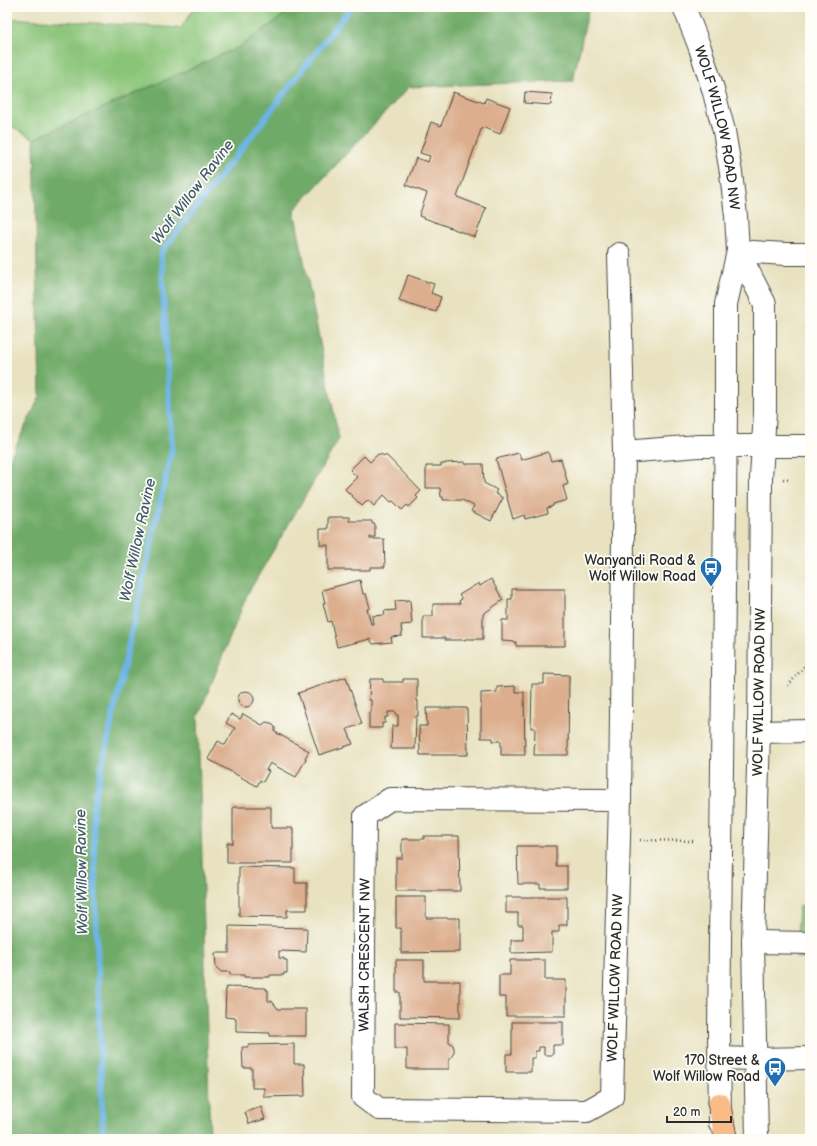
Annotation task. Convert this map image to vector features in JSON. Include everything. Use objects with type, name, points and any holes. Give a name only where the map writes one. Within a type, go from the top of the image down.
[{"type":"main road","points":[[719,1104],[726,1139]]},
{"type":"street","name":"WOLF WILLOW ROAD NW","points":[[684,7],[700,48],[724,131],[731,173],[738,251],[726,304],[726,446],[719,1058],[720,1139]]},
{"type":"street","name":"WOLF WILLOW ROAD NW","points":[[738,251],[765,304],[765,412],[761,478],[758,732],[753,942],[757,1139]]},
{"type":"street","points":[[738,251],[810,254]]},
{"type":"street","name":"WOLF WILLOW ROAD NW","points":[[612,1097],[620,800],[624,452],[619,254]]},
{"type":"street","points":[[624,452],[699,446],[810,446]]},
{"type":"street","points":[[758,732],[810,731]]},
{"type":"street","name":"WALSH CRESCENT NW","points":[[612,1097],[587,1111],[379,1109],[363,1097],[365,816],[390,799],[620,800]]},
{"type":"street","points":[[753,942],[810,943]]},
{"type":"street","points":[[719,1058],[810,1058]]},
{"type":"path","points":[[788,686],[810,659]]},
{"type":"path","points":[[619,840],[693,841]]},
{"type":"green space","points":[[195,7],[295,7],[241,46],[34,139],[7,124],[7,18],[181,28]]},
{"type":"green space","points":[[295,7],[589,7],[573,81],[409,87],[294,210],[339,439],[247,595],[198,717],[210,1139],[7,1139],[7,464],[40,396],[34,139],[241,46]]},
{"type":"green space","points":[[799,906],[810,906],[810,958],[796,958]]},
{"type":"building","points":[[453,92],[484,103],[486,98],[510,107],[500,134],[482,127],[457,197],[486,208],[475,237],[419,216],[427,193],[406,185],[416,158],[428,162],[430,156],[420,153],[431,122],[441,126]]},
{"type":"building","points":[[525,92],[552,94],[551,105],[524,103]]},
{"type":"building","points":[[408,275],[434,284],[431,293],[441,297],[436,312],[399,301]]},
{"type":"building","points":[[548,452],[551,461],[561,459],[568,484],[563,486],[567,500],[553,504],[553,506],[547,508],[548,513],[525,519],[524,515],[513,519],[496,459],[519,453],[521,460]]},
{"type":"building","points":[[378,454],[387,456],[421,491],[416,496],[418,498],[409,507],[407,505],[402,510],[384,495],[374,506],[368,500],[362,506],[345,489],[357,477],[350,470],[364,456],[370,462]]},
{"type":"building","points":[[465,462],[465,464],[483,464],[484,483],[497,490],[495,493],[503,498],[491,521],[471,511],[474,506],[462,500],[443,500],[443,497],[441,497],[440,488],[426,488],[426,466],[441,466],[441,464],[445,463]]},
{"type":"building","points":[[328,517],[349,517],[349,521],[372,521],[372,524],[375,524],[375,537],[370,537],[370,539],[384,539],[385,567],[370,567],[370,570],[328,570],[328,545],[320,545],[320,529],[328,529]]},
{"type":"building","points":[[491,579],[503,600],[483,614],[483,639],[445,640],[445,638],[423,638],[423,616],[433,616],[433,604],[460,604],[459,601],[462,599],[459,595],[479,583],[480,586]]},
{"type":"building","points":[[360,580],[363,594],[366,594],[370,608],[367,609],[371,624],[373,624],[372,616],[385,615],[384,611],[396,610],[395,601],[410,600],[412,624],[401,625],[402,636],[391,637],[392,642],[373,644],[370,639],[337,647],[331,621],[328,622],[323,603],[325,603],[322,590]]},
{"type":"building","points":[[512,589],[565,589],[565,646],[516,646],[516,642],[502,641],[502,620],[508,620],[508,599],[512,599]]},
{"type":"building","points":[[544,674],[569,675],[568,755],[534,755],[535,728],[531,728],[532,684],[544,684]]},
{"type":"building","points":[[346,677],[362,724],[347,729],[353,744],[319,755],[298,693]]},
{"type":"building","points":[[370,679],[383,679],[383,682],[403,682],[403,679],[417,679],[418,716],[416,716],[415,749],[391,749],[392,726],[398,726],[398,715],[396,715],[396,712],[388,712],[388,717],[385,717],[385,723],[382,723],[382,728],[369,728],[369,712],[371,712],[371,700],[369,700]]},
{"type":"building","points":[[515,686],[515,692],[524,692],[525,755],[501,755],[501,741],[493,741],[493,738],[481,738],[481,693],[497,692],[497,687]]},
{"type":"building","points":[[243,691],[249,691],[254,696],[252,705],[249,707],[243,707],[238,702],[238,696]]},
{"type":"building","points":[[426,708],[467,708],[468,755],[420,755],[419,726],[427,726]]},
{"type":"building","points":[[231,714],[240,719],[243,714],[262,725],[266,722],[271,723],[275,727],[275,732],[309,751],[296,777],[270,763],[266,770],[269,771],[263,782],[260,780],[257,786],[208,759],[218,741],[225,745],[235,728],[226,723]]},
{"type":"building","points":[[233,807],[271,807],[271,828],[293,828],[293,863],[227,863],[227,843],[233,843]]},
{"type":"building","points":[[424,836],[459,836],[460,891],[396,891],[396,858],[402,858],[402,839],[424,839]]},
{"type":"building","points":[[517,846],[556,846],[556,866],[567,866],[567,888],[540,888],[540,884],[518,884]]},
{"type":"building","points":[[239,867],[295,868],[295,883],[307,883],[307,910],[287,910],[287,917],[239,916]]},
{"type":"building","points":[[396,897],[426,897],[426,918],[460,918],[460,952],[401,953],[401,928],[396,928]]},
{"type":"building","points":[[506,897],[567,897],[567,925],[559,925],[559,932],[552,932],[552,952],[511,953],[511,940],[523,940],[523,925],[518,925],[518,913],[506,913]]},
{"type":"building","points":[[229,926],[307,928],[306,952],[279,951],[279,958],[284,958],[284,960],[287,960],[287,973],[284,973],[284,975],[270,975],[270,977],[244,977],[244,975],[230,975],[230,972],[221,972],[216,967],[215,953],[229,953]]},
{"type":"building","points":[[396,960],[424,960],[424,981],[460,981],[460,1018],[400,1017],[400,992],[396,992]]},
{"type":"building","points":[[510,960],[545,960],[545,980],[566,980],[566,1016],[506,1016],[506,997],[499,997],[499,975],[510,975]]},
{"type":"building","points":[[226,987],[266,988],[266,990],[268,990],[268,1001],[272,1001],[278,1009],[306,1009],[306,1036],[270,1036],[270,1033],[236,1032],[236,1018],[225,1017]]},
{"type":"building","points":[[512,1022],[563,1022],[563,1045],[553,1045],[553,1055],[544,1055],[544,1047],[539,1047],[539,1051],[535,1051],[535,1058],[531,1058],[531,1072],[506,1072],[506,1054],[512,1054]]},
{"type":"building","points":[[395,1023],[449,1024],[449,1042],[453,1045],[454,1052],[449,1059],[449,1069],[407,1069],[407,1049],[395,1049]]},
{"type":"building","points":[[294,1044],[294,1064],[304,1064],[305,1096],[264,1097],[264,1088],[252,1088],[252,1068],[243,1068],[242,1047],[248,1047],[248,1045]]},
{"type":"building","points":[[261,1107],[265,1119],[249,1124],[245,1112]]},
{"type":"waterway","name":"Wolf Willow Ravine","points":[[103,1139],[93,807],[172,449],[161,253],[351,7]]},
{"type":"place","name":"Wanyandi Road & Wolf Willow Road","points":[[711,588]]},
{"type":"place","name":"170 Street & Wolf Willow Road","points":[[775,1088]]}]
